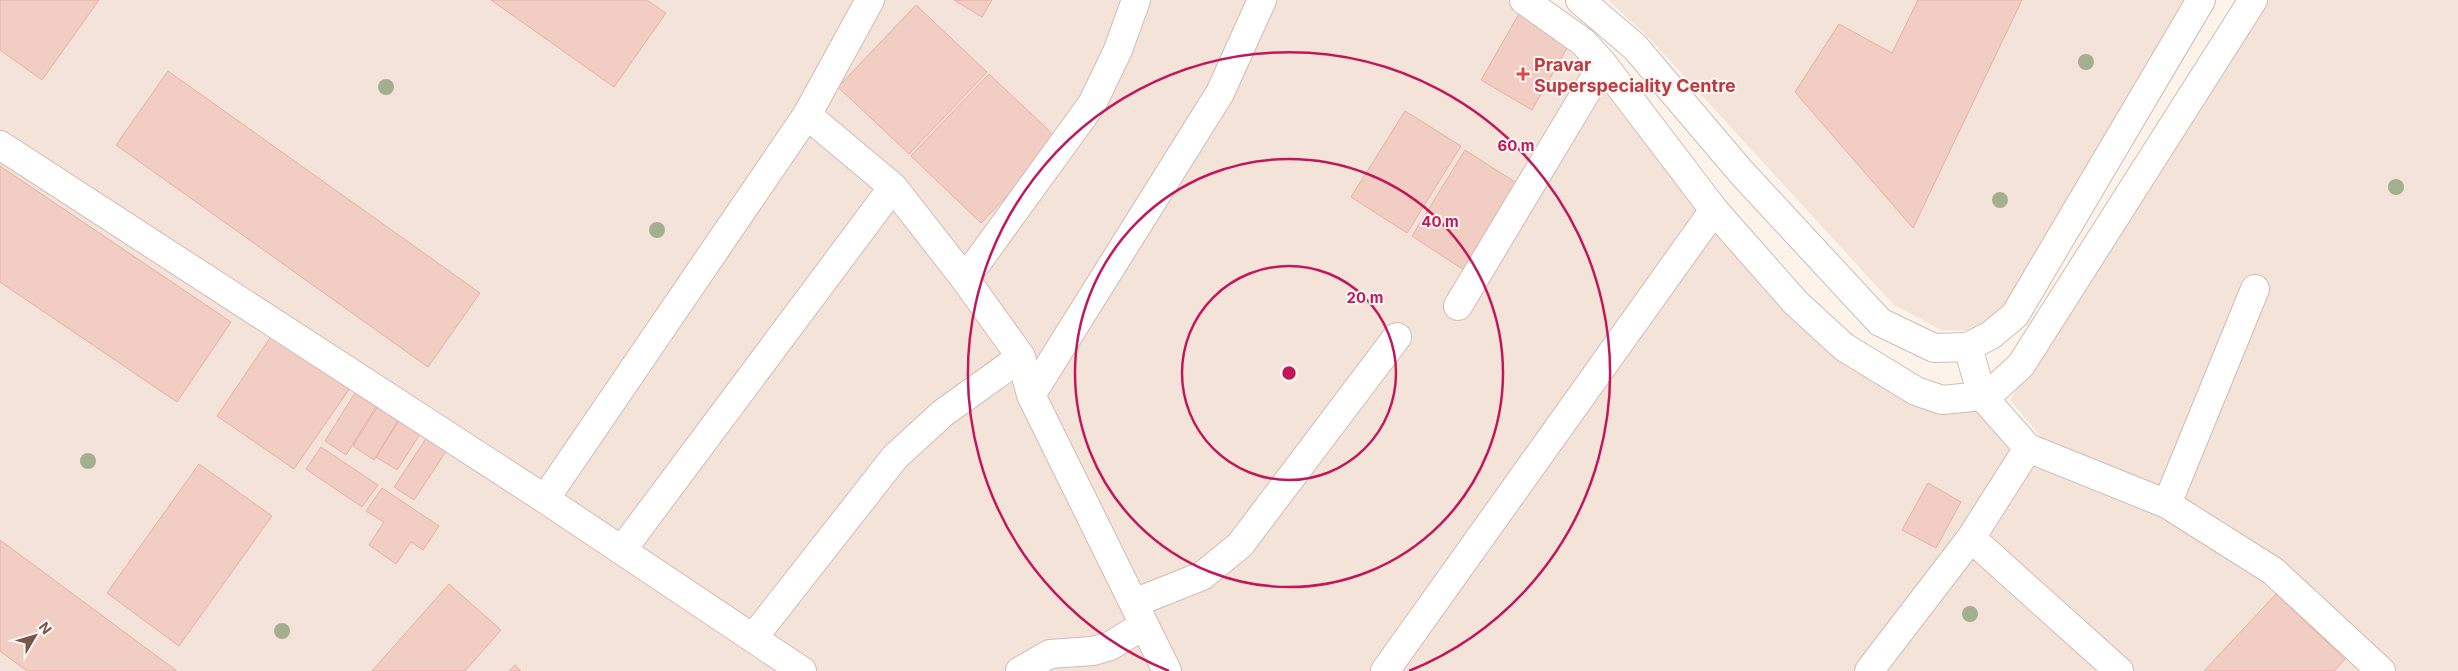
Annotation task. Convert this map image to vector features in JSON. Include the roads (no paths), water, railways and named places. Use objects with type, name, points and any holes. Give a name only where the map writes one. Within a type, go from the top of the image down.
[{"type":"street","points":[[545,499],[807,115],[870,0]]},
{"type":"street","points":[[965,279],[1092,104],[1118,50],[1136,0]]},
{"type":"street","points":[[1031,395],[1220,93],[1262,0]]},
{"type":"street","points":[[1524,0],[1583,42],[1603,64],[1714,210],[1796,303],[1844,347],[1916,391],[1942,400],[1982,396],[1995,390],[2021,365],[2253,0]]},
{"type":"street","points":[[1580,0],[1635,47],[1742,172],[1880,322],[1934,348],[1968,347],[1992,335],[2015,315],[2201,0]]},
{"type":"street","points":[[1458,306],[1603,64]]},
{"type":"street","points":[[807,115],[893,187],[965,279],[1021,357],[1031,395],[1167,671]]},
{"type":"street","points":[[0,145],[545,499],[802,671]]},
{"type":"street","points":[[622,550],[893,187]]},
{"type":"street","points":[[1385,671],[1714,210]]},
{"type":"street","points":[[2167,504],[2255,289]]},
{"type":"street","points":[[1020,671],[1050,654],[1093,651],[1110,646],[1139,614],[1202,576],[1240,545],[1397,337]]},
{"type":"street","points":[[1968,347],[1982,396],[2028,448],[2167,504],[2273,571],[2381,671]]},
{"type":"street","points":[[753,638],[895,457],[943,413],[1021,357]]},
{"type":"street","points":[[1869,671],[1971,538],[2028,448]]},
{"type":"street","points":[[1971,538],[2119,671]]},
{"type":"place","name":"Pravar Superspeciality Centre","points":[[1523,74]]}]
